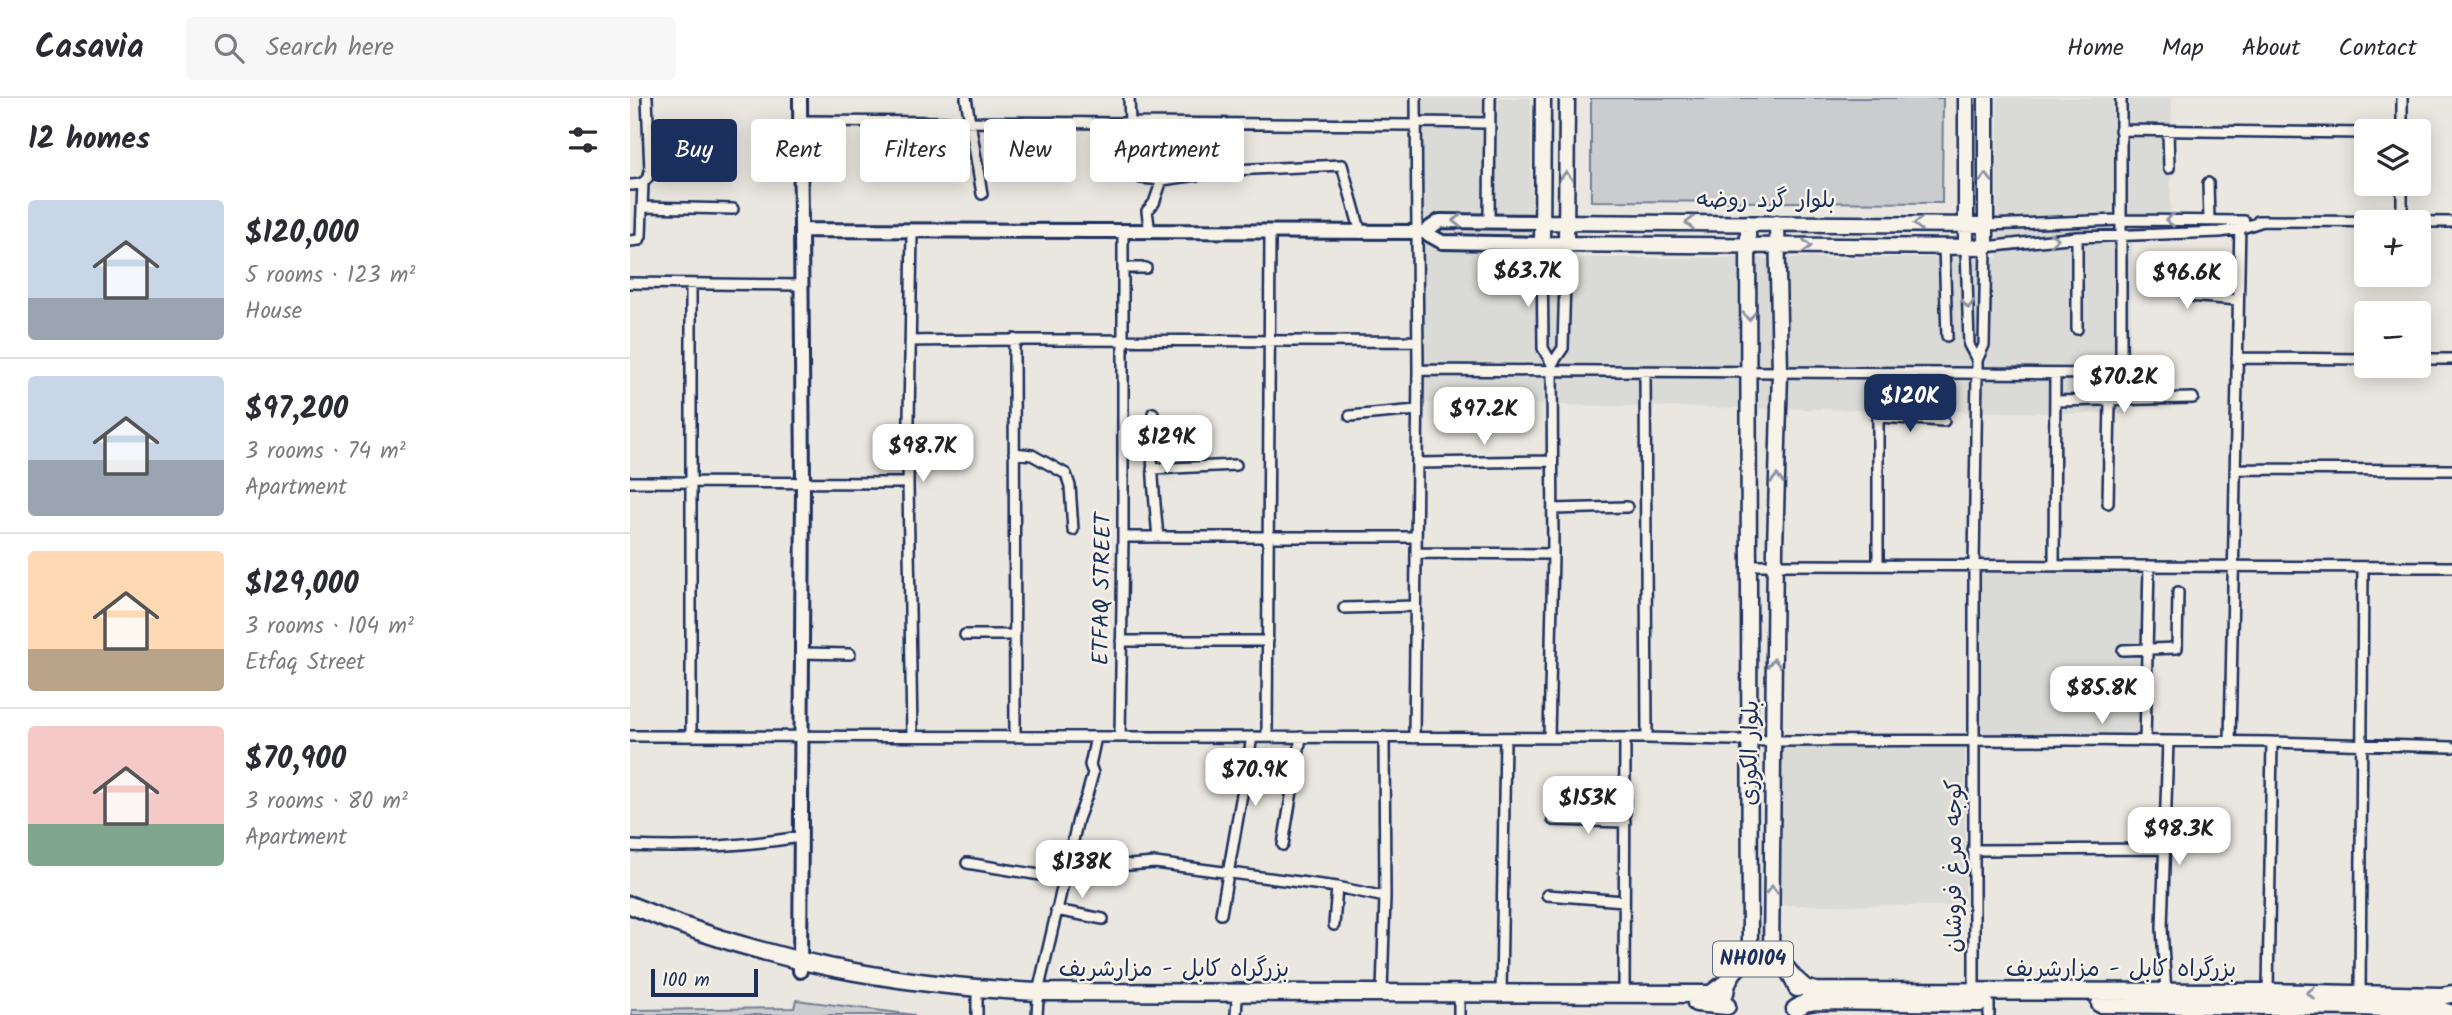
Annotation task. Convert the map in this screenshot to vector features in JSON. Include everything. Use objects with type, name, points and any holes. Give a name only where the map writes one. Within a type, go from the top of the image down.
[{"type":"highway","name":"بزرگراه کابل - مزارشریف","points":[[630,905],[800,967],[1038,1002],[1382,992],[1711,994],[1726,983]]},
{"type":"highway","name":"بزرگراه کابل - مزارشریف","points":[[630,916],[707,945],[864,984],[977,998],[1237,1008],[1459,1008],[1711,1003],[1729,1011]]},
{"type":"highway","name":"NH0104","points":[[1729,1011],[1725,995],[1726,983],[1731,973],[1749,959],[1771,959],[1781,963],[1795,979],[1798,999],[1793,1012]]},
{"type":"highway","name":"بزرگراه کابل - مزارشریف","points":[[1795,979],[1805,988],[1815,991],[2166,994],[2268,992],[2359,1005],[2439,1010],[2452,1014]]},
{"type":"highway","name":"بزرگراه کابل - مزارشریف","points":[[1793,1012],[1805,1003],[1816,1001],[1989,1009],[2142,1010],[2359,1005],[2452,994]]},
{"type":"main road","points":[[1542,244],[1543,98]]},
{"type":"main road","points":[[1566,244],[1567,98]]},
{"type":"main road","points":[[1966,98],[1966,247]]},
{"type":"main road","points":[[1986,98],[1986,247]]},
{"type":"main road","name":"بلوار گرد روضه","points":[[1542,222],[1986,225]]},
{"type":"main road","name":"بلوار الکوزی","points":[[1748,223],[1749,959]]},
{"type":"main road","name":"بلوار الکوزی","points":[[1771,959],[1775,548],[1780,372],[1777,223]]},
{"type":"main road","name":"بلوار گرد روضه","points":[[1542,244],[1986,247]]},
{"type":"street","points":[[630,185],[643,183],[649,178],[647,98]]},
{"type":"street","points":[[800,98],[801,119]]},
{"type":"street","points":[[966,98],[970,119]]},
{"type":"street","points":[[1129,98],[1130,119]]},
{"type":"street","points":[[1414,737],[1420,232],[1416,98]]},
{"type":"street","points":[[1489,221],[1490,98]]},
{"type":"street","points":[[1418,370],[1552,368],[1645,373],[1749,371],[2121,374],[2120,98]]},
{"type":"street","points":[[2402,98],[2402,119]]},
{"type":"street","points":[[982,194],[970,122],[984,122]]},
{"type":"street","points":[[1244,123],[1489,123]]},
{"type":"street","points":[[2120,130],[2354,132]]},
{"type":"street","points":[[2168,131],[2169,168]]},
{"type":"street","points":[[1244,169],[1342,165],[1361,233]]},
{"type":"street","points":[[800,967],[802,182]]},
{"type":"street","points":[[1150,232],[1147,211],[1154,202],[1161,182]]},
{"type":"street","points":[[630,241],[639,240],[641,236],[643,183]]},
{"type":"street","points":[[2208,183],[2209,220]]},
{"type":"street","points":[[642,207],[733,209]]},
{"type":"street","points":[[1986,225],[2120,220],[2209,220],[2239,225]]},
{"type":"street","points":[[1420,232],[1440,221],[1542,222]]},
{"type":"street","points":[[1977,360],[1983,345],[1986,247],[2120,234],[2187,234],[2263,221],[2354,221]]},
{"type":"street","points":[[2431,222],[2452,222]]},
{"type":"street","points":[[2230,742],[2239,225]]},
{"type":"street","points":[[802,230],[1420,232],[1442,242],[1542,244],[1543,348],[1552,368],[1553,554],[1549,738]]},
{"type":"street","points":[[912,232],[908,484],[912,736]]},
{"type":"street","name":"ETFAQ STREET","points":[[1120,736],[1123,232]]},
{"type":"street","points":[[1267,737],[1270,233]]},
{"type":"street","points":[[2077,237],[2077,329]]},
{"type":"street","points":[[1552,368],[1563,348],[1566,244]]},
{"type":"street","points":[[1944,246],[1947,336]]},
{"type":"street","points":[[1966,247],[1969,345],[1977,360]]},
{"type":"street","points":[[1123,268],[1146,268]]},
{"type":"street","points":[[2187,268],[2189,296],[2238,300]]},
{"type":"street","points":[[630,284],[802,285]]},
{"type":"street","points":[[691,284],[691,736]]},
{"type":"street","points":[[1014,339],[1014,737]]},
{"type":"street","points":[[911,341],[1417,341]]},
{"type":"street","points":[[2237,358],[2354,359]]},
{"type":"street","points":[[2431,359],[2452,359]]},
{"type":"street","name":"كوجه مرغ فروشان","points":[[1974,992],[1977,360]]},
{"type":"street","points":[[1645,373],[1647,738]]},
{"type":"street","points":[[1878,374],[1878,564]]},
{"type":"street","points":[[2054,565],[2055,374]]},
{"type":"street","points":[[2055,401],[2193,398]]},
{"type":"street","points":[[2108,503],[2110,401]]},
{"type":"street","points":[[1350,416],[1417,410]]},
{"type":"street","points":[[1153,413],[1150,444],[1158,537]]},
{"type":"street","points":[[1878,417],[1944,421]]},
{"type":"street","points":[[1014,453],[1032,455],[1066,474],[1070,486],[1073,530]]},
{"type":"street","points":[[1417,463],[1552,461]]},
{"type":"street","points":[[1152,469],[1236,465]]},
{"type":"street","points":[[2235,469],[2452,470]]},
{"type":"street","points":[[630,482],[908,484]]},
{"type":"street","points":[[1553,509],[1627,507]]},
{"type":"street","points":[[1123,537],[1416,537]]},
{"type":"street","points":[[1416,553],[1553,554]]},
{"type":"street","points":[[1748,558],[1776,565],[2452,567]]},
{"type":"street","points":[[2145,741],[2150,566]]},
{"type":"street","points":[[2359,1005],[2363,567]]},
{"type":"street","points":[[2123,650],[2177,648],[2178,592]]},
{"type":"street","points":[[1344,608],[1415,606]]},
{"type":"street","points":[[965,635],[1014,635]]},
{"type":"street","points":[[1121,641],[1268,641]]},
{"type":"street","points":[[801,653],[850,654]]},
{"type":"street","points":[[630,736],[2168,741],[2452,747]]},
{"type":"street","points":[[1038,1002],[1055,910],[1093,771],[1090,765],[1096,737]]},
{"type":"street","points":[[1221,914],[1252,737]]},
{"type":"street","points":[[1283,845],[1301,737]]},
{"type":"street","points":[[1382,992],[1385,897],[1384,737]]},
{"type":"street","points":[[1501,993],[1506,738]]},
{"type":"street","points":[[1624,994],[1625,738]]},
{"type":"street","points":[[2166,994],[2162,928],[2168,741]]},
{"type":"street","points":[[2268,992],[2272,742]]},
{"type":"street","points":[[1553,820],[1625,822]]},
{"type":"street","points":[[2165,823],[2204,824]]},
{"type":"street","points":[[630,846],[668,848],[744,845],[800,837]]},
{"type":"street","points":[[1973,850],[2164,849]]},
{"type":"street","points":[[1070,851],[1129,865],[1155,863],[1337,887],[1385,897]]},
{"type":"street","points":[[967,863],[1064,879]]},
{"type":"street","points":[[1334,925],[1337,887]]},
{"type":"street","points":[[1547,895],[1624,901]]},
{"type":"street","points":[[1055,910],[1103,919]]},
{"type":"street","points":[[977,998],[977,1015]]},
{"type":"shaded area","points":[[1412,98],[1531,98],[1531,258],[1997,258],[1998,98],[2172,98],[2170,240],[2132,240],[2129,414],[1412,403]]},
{"type":"shaded area","points":[[1591,98],[1943,98],[1942,203],[1591,201]]},
{"type":"shaded area","points":[[1974,564],[2149,566],[2145,741],[1975,740]]},
{"type":"shaded area","points":[[1782,746],[1965,746],[1965,906],[1782,905]]},
{"type":"shaded area","points":[[796,1000],[915,1015],[632,1015],[632,1010],[794,1008]]}]
